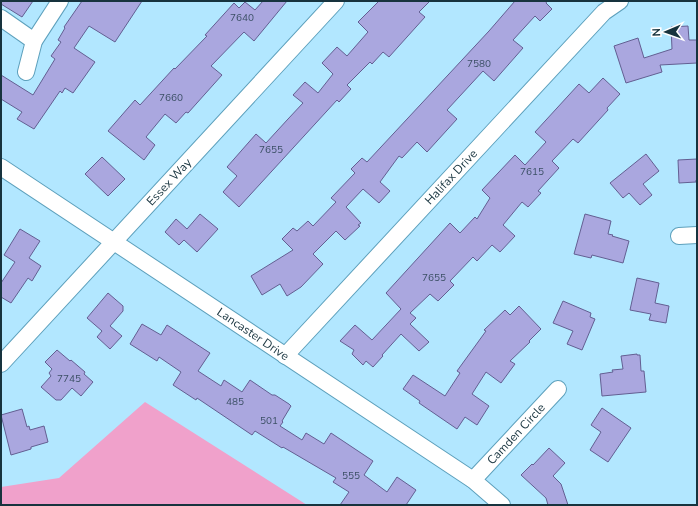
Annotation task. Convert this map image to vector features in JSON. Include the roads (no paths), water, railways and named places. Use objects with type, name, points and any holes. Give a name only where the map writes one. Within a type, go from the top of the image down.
[{"type":"street","points":[[26,72],[34,41],[60,1]]},
{"type":"street","name":"Essex Way","points":[[1,364],[336,1]]},
{"type":"street","name":"Halifax Drive","points":[[285,356],[604,12],[620,1]]},
{"type":"street","points":[[1,18],[34,41]]},
{"type":"street","name":"Lancaster Drive","points":[[1,167],[473,480],[502,505]]},
{"type":"street","points":[[679,236],[697,235]]},
{"type":"street","name":"Camden Circle","points":[[473,480],[558,388]]}]
